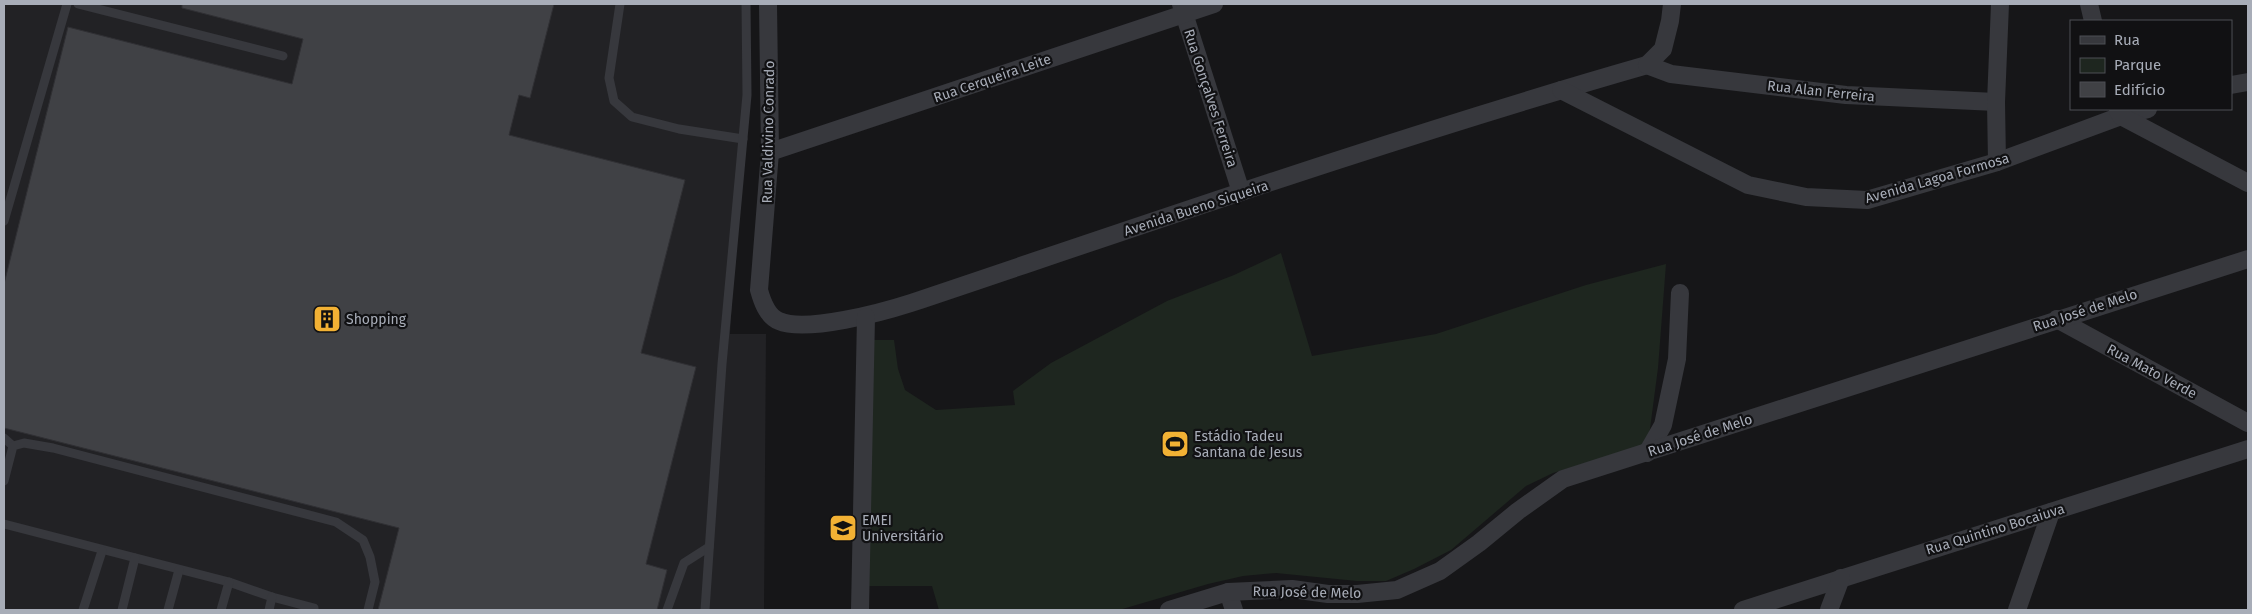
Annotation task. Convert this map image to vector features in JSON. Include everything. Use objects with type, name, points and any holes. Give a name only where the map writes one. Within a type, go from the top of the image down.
[{"type":"street","name":"Rua Valdivino Conrado","points":[[759,290],[770,152],[768,4]]},
{"type":"street","name":"Rua Cerqueira Leite","points":[[770,152],[1183,8],[1214,4]]},
{"type":"street","points":[[1647,66],[1663,49],[1672,4]]},
{"type":"street","points":[[1997,162],[1996,102],[2000,4]]},
{"type":"street","points":[[2089,4],[2093,20]]},
{"type":"street","name":"Rua Gonçalves Ferreira","points":[[1183,8],[1242,192]]},
{"type":"street","name":"Avenida Bueno Siqueira","points":[[759,290],[764,307],[778,321],[798,325],[866,317],[1242,192],[1561,90],[1647,66]]},
{"type":"street","name":"Rua Alan Ferreira","points":[[1647,66],[1671,74],[1846,95],[1996,102]]},
{"type":"street","points":[[2232,85],[2248,82]]},
{"type":"street","name":"Avenida Lagoa Formosa","points":[[1561,90],[1748,185],[1806,197],[1867,200],[1997,162],[2119,113],[2141,110]]},
{"type":"street","points":[[2119,113],[2248,183]]},
{"type":"street","name":"Rua José de Melo","points":[[1169,610],[1228,592],[1292,589],[1328,594],[1357,594],[1397,590],[1440,571],[1563,479],[2056,319],[2248,259]]},
{"type":"street","points":[[1647,453],[1663,425],[1677,359],[1680,293]]},
{"type":"street","points":[[860,610],[866,317]]},
{"type":"street","name":"Rua Mato Verde","points":[[2056,319],[2248,423]]},
{"type":"street","name":"Rua Quintino Bocaiuva","points":[[1743,610],[2248,449]]},
{"type":"street","points":[[2017,610],[2051,512]]},
{"type":"street","points":[[1829,610],[1841,578]]},
{"type":"street","points":[[1228,592],[1234,610]]},
{"type":"lane","points":[[4,221],[67,4]]},
{"type":"lane","points":[[78,4],[282,56]]},
{"type":"lane","points":[[620,4],[609,78],[614,101],[632,117],[679,129],[742,138]]},
{"type":"lane","points":[[705,610],[722,364],[747,95],[746,4]]},
{"type":"lane","points":[[4,438],[13,446]]},
{"type":"lane","points":[[13,446],[24,443],[53,448],[336,522],[362,540],[370,557],[375,582],[368,610]]},
{"type":"lane","points":[[4,481],[13,446]]},
{"type":"lane","points":[[4,524],[102,551],[229,582],[272,597],[314,608],[314,610]]},
{"type":"lane","points":[[667,610],[684,563],[709,547]]},
{"type":"lane","points":[[83,610],[102,551]]},
{"type":"lane","points":[[122,610],[135,558]]},
{"type":"lane","points":[[168,610],[179,570]]},
{"type":"lane","points":[[221,610],[229,582]]},
{"type":"lane","points":[[269,610],[272,597]]},
{"type":"shaded area","name":"Shopping","points":[[4,4],[750,4],[730,334],[766,334],[764,610],[4,610]]},
{"type":"green space","points":[[1281,253],[1312,356],[1436,334],[1586,285],[1666,264],[1658,368],[1648,444],[1553,473],[1526,486],[1451,550],[1386,581],[1357,581],[1276,573],[1243,576],[1208,584],[1119,610],[939,610],[932,586],[869,586],[873,340],[894,340],[898,369],[905,390],[936,410],[1015,405],[1013,391],[1051,363],[1167,301],[1234,275]]},
{"type":"building","name":"Shopping","points":[[182,4],[554,4],[530,98],[519,95],[509,135],[685,180],[641,353],[696,367],[646,564],[667,570],[657,610],[378,610],[399,528],[4,428],[4,284],[68,27],[292,84],[303,39],[182,8]]},
{"type":"place","name":"Shopping","points":[[327,319]]},
{"type":"place","name":"Estádio Tadeu Santana de Jesus","points":[[1175,444]]},
{"type":"place","name":"EMEI Universitário","points":[[843,528]]}]
